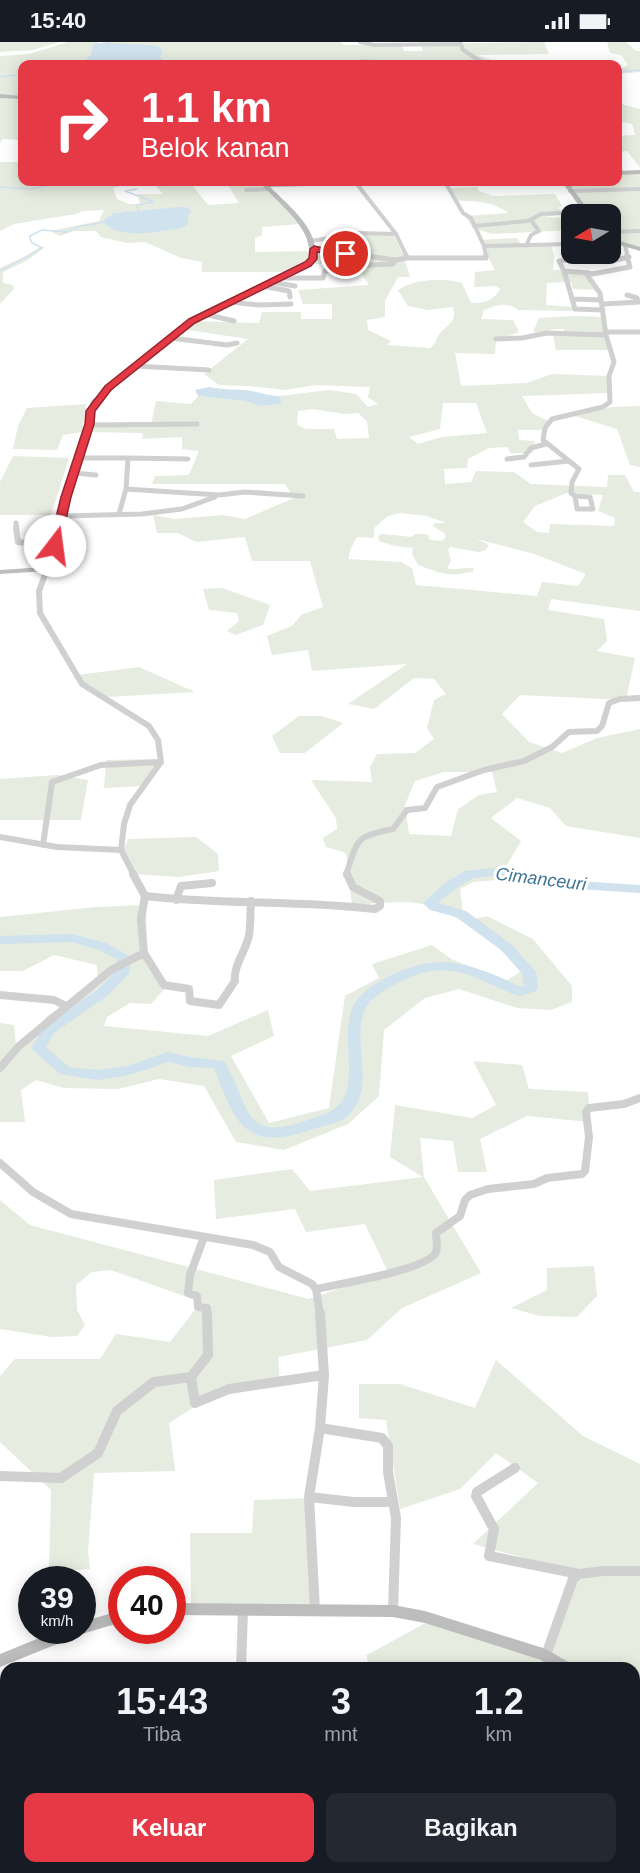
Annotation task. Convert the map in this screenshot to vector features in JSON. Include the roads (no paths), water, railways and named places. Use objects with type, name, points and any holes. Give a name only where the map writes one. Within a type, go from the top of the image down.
[{"type":"street","points":[[360,42],[367,45],[460,43],[467,54],[477,60]]},
{"type":"street","points":[[0,96],[18,98]]},
{"type":"street","points":[[622,173],[640,172]]},
{"type":"street","points":[[246,190],[261,186]]},
{"type":"street","points":[[251,901],[249,935],[244,954],[234,973],[235,981],[219,1005],[190,1001],[188,999],[189,989],[164,985],[144,953],[141,919],[145,896],[121,849],[124,824],[130,805],[161,762],[158,740],[149,726],[87,689],[51,634],[36,600],[55,546],[94,403],[135,366],[204,314],[312,261],[312,245],[301,223],[266,186]]},
{"type":"street","points":[[357,186],[396,234],[407,258]]},
{"type":"street","points":[[312,245],[396,260],[486,258],[484,246],[471,218],[463,213],[448,186]]},
{"type":"street","points":[[568,186],[580,204]]},
{"type":"street","points":[[570,190],[640,189]]},
{"type":"street","points":[[474,226],[531,220],[541,214],[561,214]]},
{"type":"street","points":[[526,246],[531,235],[539,231],[531,220]]},
{"type":"street","points":[[621,232],[640,231]]},
{"type":"street","points":[[312,245],[359,233],[396,234]]},
{"type":"street","points":[[484,246],[561,244]]},
{"type":"street","points":[[621,244],[640,249]]},
{"type":"street","points":[[564,271],[589,273],[619,271],[630,267],[625,245]]},
{"type":"street","points":[[621,259],[629,257]]},
{"type":"street","points":[[280,278],[323,278],[325,271],[352,266],[393,264],[396,260]]},
{"type":"street","points":[[561,261],[559,261],[575,309],[602,304],[640,302]]},
{"type":"street","points":[[613,264],[619,271]]},
{"type":"street","points":[[575,496],[571,493],[575,475],[579,469],[543,440],[545,428],[552,419],[603,407],[610,402],[609,376],[614,362],[606,334],[602,304],[587,275],[589,273]]},
{"type":"street","points":[[266,284],[295,286]]},
{"type":"street","points":[[229,302],[259,305],[291,301],[289,291],[266,284]]},
{"type":"street","points":[[627,295],[637,298],[640,302]]},
{"type":"street","points":[[573,299],[602,304]]},
{"type":"street","points":[[204,314],[234,321]]},
{"type":"street","points":[[496,339],[522,338],[547,333],[640,332]]},
{"type":"street","points":[[173,336],[207,338]]},
{"type":"street","points":[[173,336],[228,345],[237,343]]},
{"type":"street","points":[[135,366],[209,370]]},
{"type":"street","points":[[89,424],[128,425],[162,422],[197,424]]},
{"type":"street","points":[[507,459],[524,457],[531,448],[546,444]]},
{"type":"street","points":[[79,458],[188,459]]},
{"type":"street","points":[[119,514],[126,489],[128,458]]},
{"type":"street","points":[[531,465],[569,461]]},
{"type":"street","points":[[74,473],[96,475]]},
{"type":"street","points":[[126,489],[219,495],[245,492],[303,496]]},
{"type":"street","points":[[63,516],[182,509],[219,495]]},
{"type":"street","points":[[16,523],[18,542],[55,546]]},
{"type":"street","points":[[0,572],[47,569]]},
{"type":"street","points":[[145,896],[176,900],[324,903],[375,909],[380,906],[380,901],[375,895],[357,891],[350,885],[346,876],[358,841],[367,834],[393,829],[407,810],[425,808],[437,787],[484,770],[524,761],[552,747],[569,732],[597,730],[602,726],[609,703],[620,699],[640,698]]},
{"type":"street","points":[[43,845],[52,782],[101,765],[161,762]]},
{"type":"street","points":[[0,837],[43,845],[121,849]]},
{"type":"street","points":[[176,900],[181,886],[212,883]]},
{"type":"street","points":[[0,1068],[19,1046],[111,970],[144,953]]},
{"type":"street","points":[[0,994],[54,1000],[66,1006]]},
{"type":"street","points":[[316,1289],[423,1263],[437,1250],[436,1233],[441,1227],[460,1216],[465,1200],[470,1196],[488,1189],[534,1184],[547,1178],[582,1174],[585,1171],[589,1137],[586,1112],[589,1108],[624,1104],[640,1098]]},
{"type":"street","points":[[0,1163],[46,1201],[71,1214],[264,1248],[270,1252],[279,1267],[304,1278],[316,1289],[324,1339],[324,1375],[320,1428],[309,1497],[315,1610]]},
{"type":"street","points":[[0,1476],[61,1478],[98,1453],[117,1411],[135,1396],[154,1382],[191,1377],[208,1355],[207,1308],[198,1306],[197,1296],[188,1293],[190,1275],[204,1237]]},
{"type":"street","points":[[191,1377],[195,1403],[228,1389],[324,1375]]},
{"type":"street","points":[[320,1428],[385,1440],[388,1446],[388,1472],[396,1540],[393,1611]]},
{"type":"street","points":[[515,1468],[477,1492],[476,1496],[494,1529],[489,1556],[579,1575],[603,1571],[640,1571]]},
{"type":"street","points":[[309,1497],[354,1502],[393,1502]]},
{"type":"street","points":[[546,1655],[573,1579],[579,1575]]},
{"type":"street","points":[[186,1609],[393,1611],[425,1617],[546,1655],[557,1662]]},
{"type":"street","points":[[241,1662],[243,1610]]},
{"type":"street","points":[[0,1661],[42,1644]]},
{"type":"water","points":[[108,42],[160,47],[163,53],[160,57],[164,60],[84,60],[91,55],[93,44]]},
{"type":"water","points":[[189,208],[191,212],[188,215],[188,224],[184,227],[130,233],[119,231],[102,221],[114,213]]},
{"type":"water","points":[[210,387],[280,396],[281,404],[261,406],[244,401],[198,396],[195,390]]},
{"type":"waterway","points":[[622,72],[640,70]]},
{"type":"waterway","points":[[0,77],[18,75]]},
{"type":"waterway","points":[[0,187],[32,189],[44,186]]},
{"type":"waterway","points":[[137,189],[125,191],[154,202],[136,205],[140,212]]},
{"type":"waterway","points":[[0,271],[42,248],[31,242],[30,236],[42,230],[65,232],[81,226],[106,222]]},
{"type":"waterway","name":"Cimanceuri","points":[[0,940],[72,938],[101,946],[124,957],[124,971],[102,993],[49,1030],[38,1048],[65,1071],[98,1075],[129,1070],[168,1057],[189,1062],[219,1064],[240,1112],[251,1125],[262,1132],[276,1134],[293,1131],[342,1113],[352,1096],[355,1084],[354,1032],[358,1011],[366,999],[383,985],[405,973],[438,966],[454,967],[486,976],[520,992],[531,988],[529,972],[506,947],[461,914],[435,907],[430,903],[450,886],[470,874],[492,872],[562,884],[640,889]]}]
